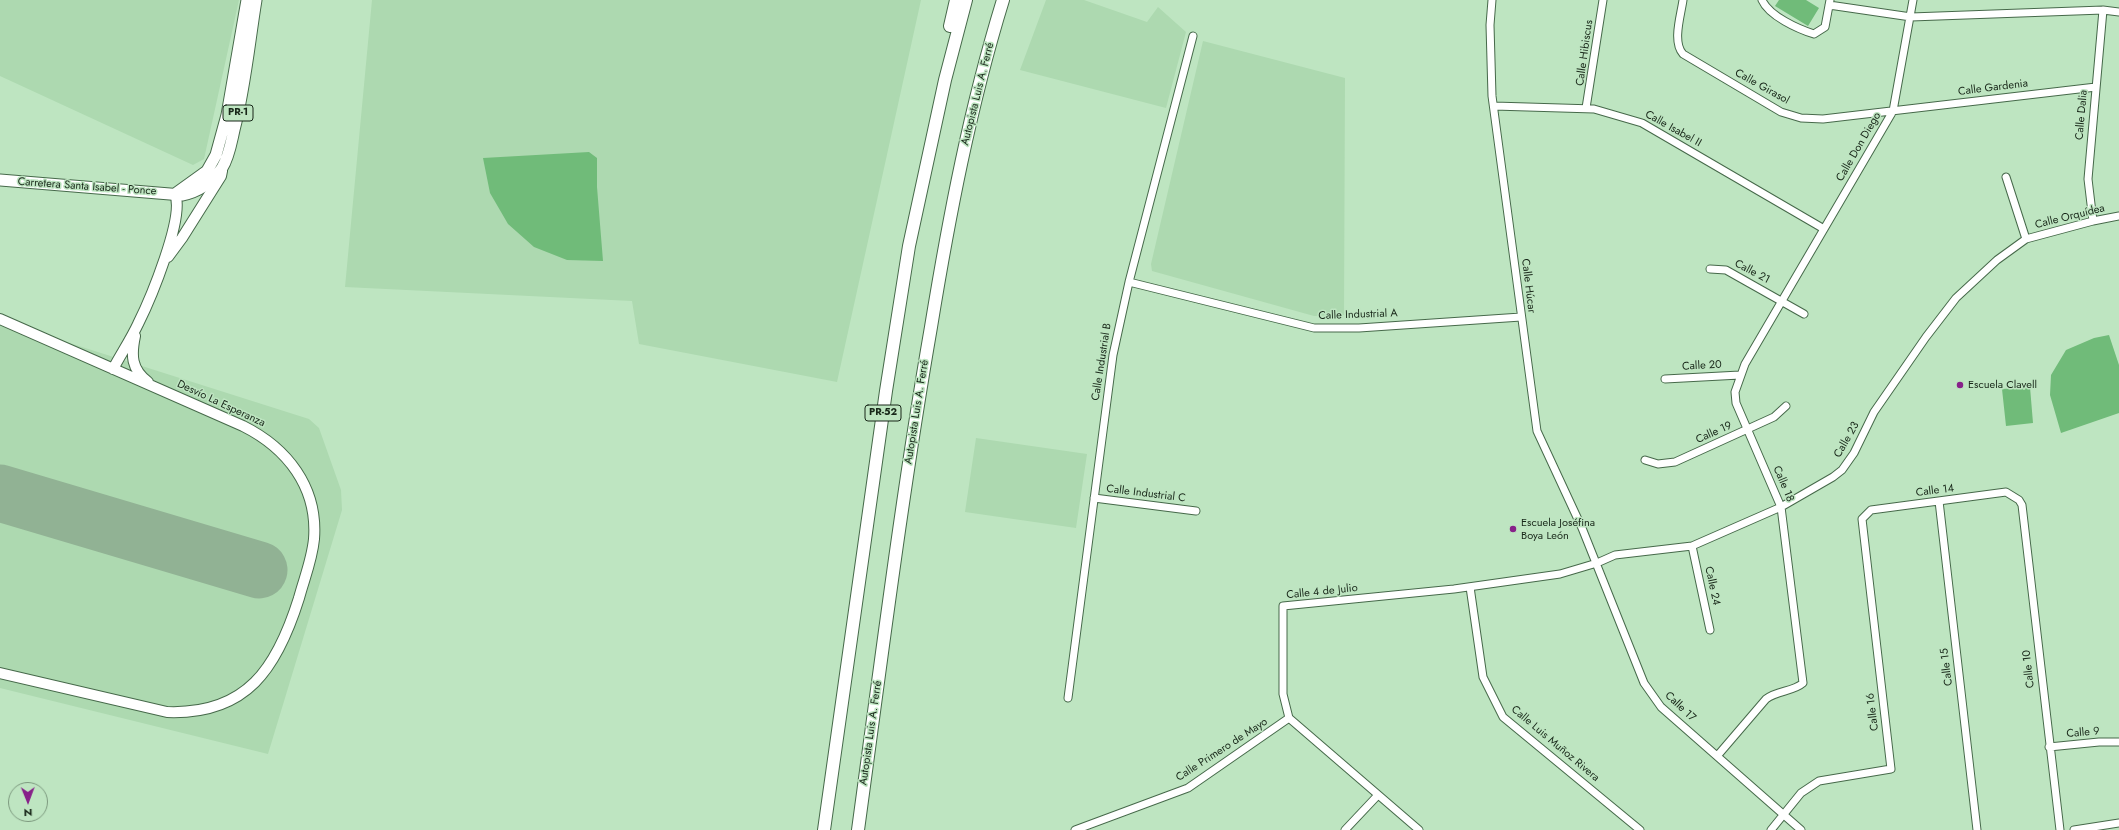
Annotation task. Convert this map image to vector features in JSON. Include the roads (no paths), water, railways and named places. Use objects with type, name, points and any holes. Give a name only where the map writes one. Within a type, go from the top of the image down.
[{"type":"highway","points":[[945,80],[945,46],[956,0]]},
{"type":"highway","name":"PR-52","points":[[824,830],[886,391],[909,246],[945,80],[966,0]]},
{"type":"highway","name":"Autopista Luis A. Ferré","points":[[858,830],[914,427],[960,169],[994,29],[1004,0]]},
{"type":"main road","name":"PR-1","points":[[175,194],[208,171],[216,155],[227,115],[246,0]]},
{"type":"main road","name":"Carretera Santa Isabel - Ponce","points":[[0,180],[175,194],[190,193],[200,188],[222,168],[229,152],[237,117],[256,0]]},
{"type":"main road","points":[[164,261],[182,238],[221,176],[222,168]]},
{"type":"main road","points":[[113,369],[138,324],[164,261],[176,218],[178,200],[175,194]]},
{"type":"main road","name":"Desvío La Esperanza","points":[[0,319],[242,426],[266,439],[285,456],[302,483],[309,501],[314,527],[312,553],[296,605],[279,651],[264,674],[244,692],[220,705],[187,712],[154,710],[0,673]]},
{"type":"main road","points":[[138,324],[132,348],[133,364],[142,376],[160,390]]},
{"type":"street","name":"Calle Húcar","points":[[1492,0],[1490,24],[1494,106],[1521,317],[1538,430],[1597,563]]},
{"type":"street","name":"Calle Hibiscus","points":[[1586,108],[1603,0]]},
{"type":"street","name":"Calle Girasol","points":[[1683,0],[1678,49],[1683,54],[1782,112],[1801,118],[1822,119],[1892,111]]},
{"type":"street","points":[[1762,0],[1765,8],[1799,29],[1814,34],[1825,27],[1830,3],[1911,17],[2103,10],[2119,12]]},
{"type":"street","name":"Calle Don Diego","points":[[1824,229],[1892,111],[1913,0]]},
{"type":"street","name":"Calle Dalia","points":[[2093,221],[2088,179],[2103,10]]},
{"type":"street","name":"Calle Industrial B","points":[[1068,698],[1112,355],[1129,282],[1193,36]]},
{"type":"street","name":"Calle Gardenia","points":[[1892,111],[2096,87]]},
{"type":"street","name":"Calle Isabel II","points":[[1494,106],[1586,108],[1642,123],[1824,229]]},
{"type":"street","points":[[2006,176],[2026,239]]},
{"type":"street","name":"Calle Orquídea","points":[[2026,239],[2093,221],[2119,216]]},
{"type":"street","name":"Calle 18","points":[[1718,755],[1766,699],[1773,693],[1798,687],[1803,682],[1781,507],[1746,430],[1736,403],[1735,392],[1740,375],[1781,300],[1824,229]]},
{"type":"street","name":"Calle 23","points":[[1597,563],[1615,555],[1692,546],[1781,507],[1834,477],[1842,470],[1854,453],[1874,412],[1926,337],[1956,298],[1997,260],[2026,239]]},
{"type":"street","name":"Calle 21","points":[[1710,269],[1726,270],[1804,314]]},
{"type":"street","name":"Calle Industrial A","points":[[1129,282],[1314,328],[1359,328],[1521,317]]},
{"type":"street","name":"Calle 20","points":[[1665,379],[1740,375]]},
{"type":"street","name":"Calle 19","points":[[1645,460],[1658,464],[1675,462],[1774,417],[1786,406]]},
{"type":"street","name":"Calle 14","points":[[1863,530],[1862,519],[1871,510],[2006,492],[2018,500],[2022,505]]},
{"type":"street","name":"Calle Industrial C","points":[[1094,498],[1196,511]]},
{"type":"street","name":"Calle 15","points":[[1939,501],[1976,830]]},
{"type":"street","name":"Calle 10","points":[[2022,505],[2049,747],[2060,830]]},
{"type":"street","name":"Calle 16","points":[[1784,816],[1801,793],[1819,781],[1891,769],[1863,530]]},
{"type":"street","name":"Calle 24","points":[[1692,546],[1710,630]]},
{"type":"street","name":"Calle 4 de Julio","points":[[1290,718],[1283,694],[1283,606],[1470,587],[1560,574],[1597,563]]},
{"type":"street","name":"Calle 17","points":[[1597,563],[1644,684],[1661,707],[1718,755],[1801,830]]},
{"type":"street","name":"Calle Luis Muñoz Rivera","points":[[1470,587],[1482,677],[1503,717],[1640,830]]},
{"type":"street","points":[[1290,718],[1419,830]]},
{"type":"street","name":"Calle Primero de Mayo","points":[[1075,830],[1188,788],[1290,718]]},
{"type":"street","name":"Calle 9","points":[[2049,747],[2099,742],[2119,742]]},
{"type":"street","points":[[1345,830],[1378,795]]},
{"type":"street","points":[[1771,830],[1784,816]]},
{"type":"street","points":[[2074,830],[2119,823]]},
{"type":"place","name":"Escuela Clavell","points":[[1960,385]]},
{"type":"place","name":"Escuela Joséfina Boya León","points":[[1513,529]]}]
